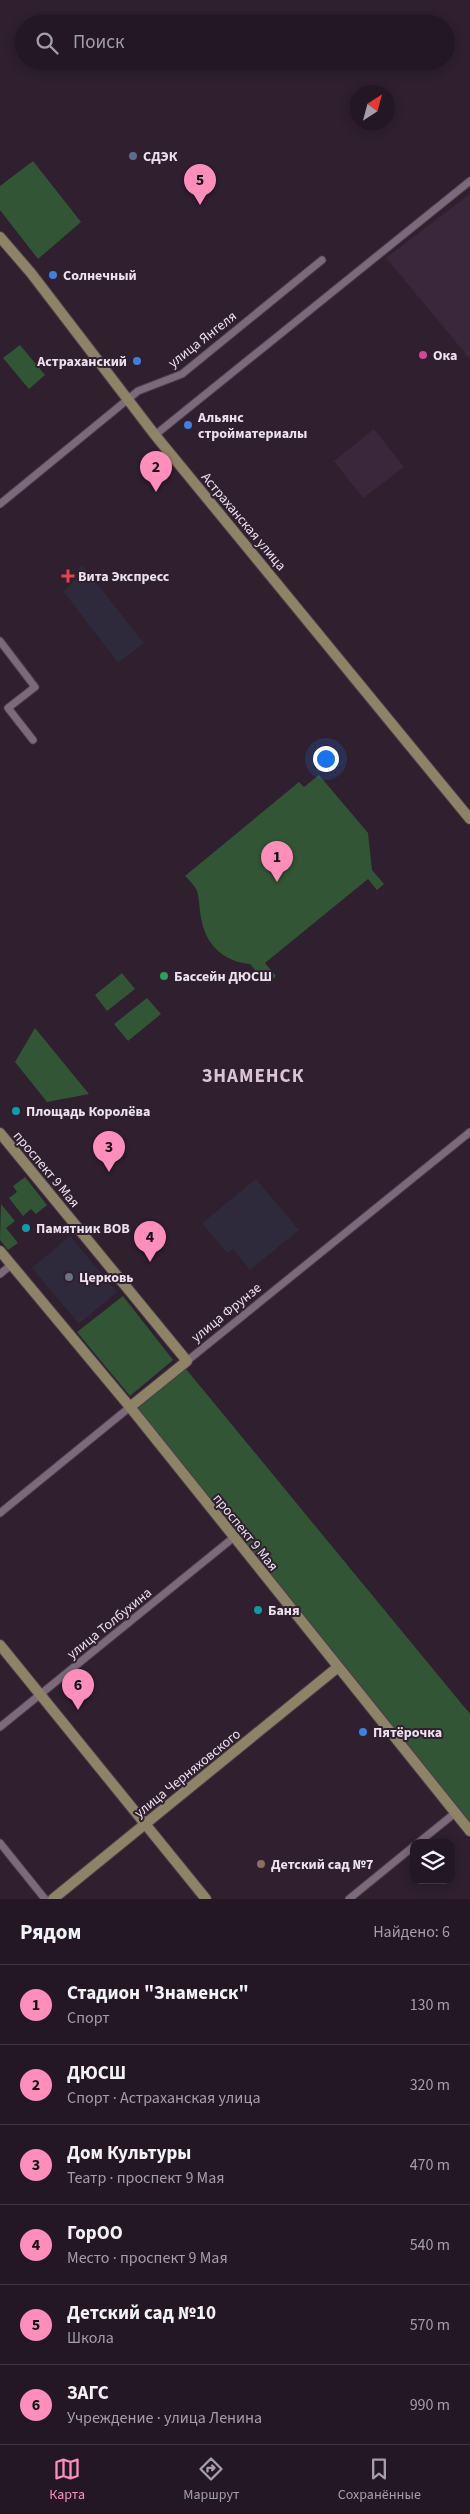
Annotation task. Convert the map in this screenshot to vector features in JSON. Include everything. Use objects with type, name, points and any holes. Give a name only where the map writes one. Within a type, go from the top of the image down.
[{"type":"street","points":[[156,435],[470,181]]},
{"type":"street","name":"Астраханская улица","points":[[0,237],[31,273],[156,435],[470,819]]},
{"type":"street","name":"улица Янгеля","points":[[0,504],[128,398],[138,391],[182,374],[322,260]]},
{"type":"street","points":[[0,641],[35,687],[8,708],[33,740]]},
{"type":"street","name":"улица Фрунзе","points":[[0,1513],[470,1132]]},
{"type":"street","name":"проспект 9 Мая","points":[[0,1133],[187,1361]]},
{"type":"street","name":"проспект 9 Мая","points":[[0,1251],[130,1407],[233,1538],[470,1831]]},
{"type":"street","points":[[0,1274],[11,1265]]},
{"type":"street","name":"улица Толбухина","points":[[0,1728],[233,1538]]},
{"type":"street","points":[[0,1645],[206,1899]]},
{"type":"street","name":"улица Черняховского","points":[[53,1899],[338,1668]]},
{"type":"street","points":[[423,1839],[455,1813]]},
{"type":"street","points":[[0,1843],[45,1899]]},
{"type":"street","points":[[348,1899],[410,1849]]},
{"type":"shaded area","points":[[470,194],[470,359],[386,258]]},
{"type":"shaded area","points":[[374,429],[404,467],[363,498],[334,461]]},
{"type":"shaded area","points":[[82,565],[144,643],[118,663],[63,591],[70,585]]},
{"type":"shaded area","points":[[256,1179],[299,1230],[250,1270],[233,1249],[227,1253],[202,1223]]},
{"type":"shaded area","points":[[70,1236],[117,1292],[79,1324],[32,1268]]},
{"type":"green space","points":[[33,161],[81,222],[38,259],[0,210],[0,186]]},
{"type":"green space","points":[[20,345],[45,375],[29,389],[3,358]]},
{"type":"green space","points":[[319,775],[368,833],[372,870],[384,884],[377,890],[368,879],[265,963],[276,976],[267,984],[250,964],[241,963],[225,956],[213,945],[204,931],[197,891],[185,876],[299,782],[304,787]]},
{"type":"green space","points":[[122,973],[135,989],[107,1011],[95,995]]},
{"type":"green space","points":[[147,998],[161,1014],[128,1041],[114,1024]]},
{"type":"green space","points":[[35,1028],[89,1094],[47,1102],[15,1062]]},
{"type":"green space","points":[[25,1177],[47,1205],[36,1214],[31,1209],[23,1216],[9,1198],[17,1192],[13,1186]]},
{"type":"green space","points":[[1,1204],[15,1221],[6,1228],[18,1243],[8,1250],[0,1240]]},
{"type":"green space","points":[[123,1296],[173,1360],[130,1396],[77,1332]]},
{"type":"green space","points":[[186,1369],[470,1714],[470,1826],[138,1416],[139,1406]]},
{"type":"place","name":"СДЭК","points":[[133,156]]},
{"type":"place","name":"Детский сад №10","points":[[200,205]]},
{"type":"place","name":"Солнечный","points":[[53,275]]},
{"type":"place","name":"Ока","points":[[423,355]]},
{"type":"place","name":"Астраханский","points":[[137,361]]},
{"type":"place","name":"Альянс стройматериалы","points":[[188,425]]},
{"type":"place","name":"ДЮСШ","points":[[156,492]]},
{"type":"place","name":"Вита Экспресс","points":[[68,576]]},
{"type":"place","name":"Стадион \"Знаменск\"","points":[[277,882]]},
{"type":"place","name":"Бассейн ДЮСШ","points":[[164,976]]},
{"type":"place","name":"Площадь Королёва","points":[[16,1111]]},
{"type":"place","name":"Дом Культуры","points":[[109,1172]]},
{"type":"place","name":"Памятник ВОВ","points":[[26,1228]]},
{"type":"place","name":"ГорОО","points":[[150,1262]]},
{"type":"place","name":"Церковь","points":[[69,1277]]},
{"type":"place","name":"Баня","points":[[258,1610]]},
{"type":"place","name":"ЗАГС","points":[[78,1710]]},
{"type":"place","name":"Пятёрочка","points":[[363,1732]]},
{"type":"place","name":"Детский сад №7","points":[[261,1864]]},
{"type":"district","name":"ЗНАМЕНСК","points":[[253,1075]]}]
